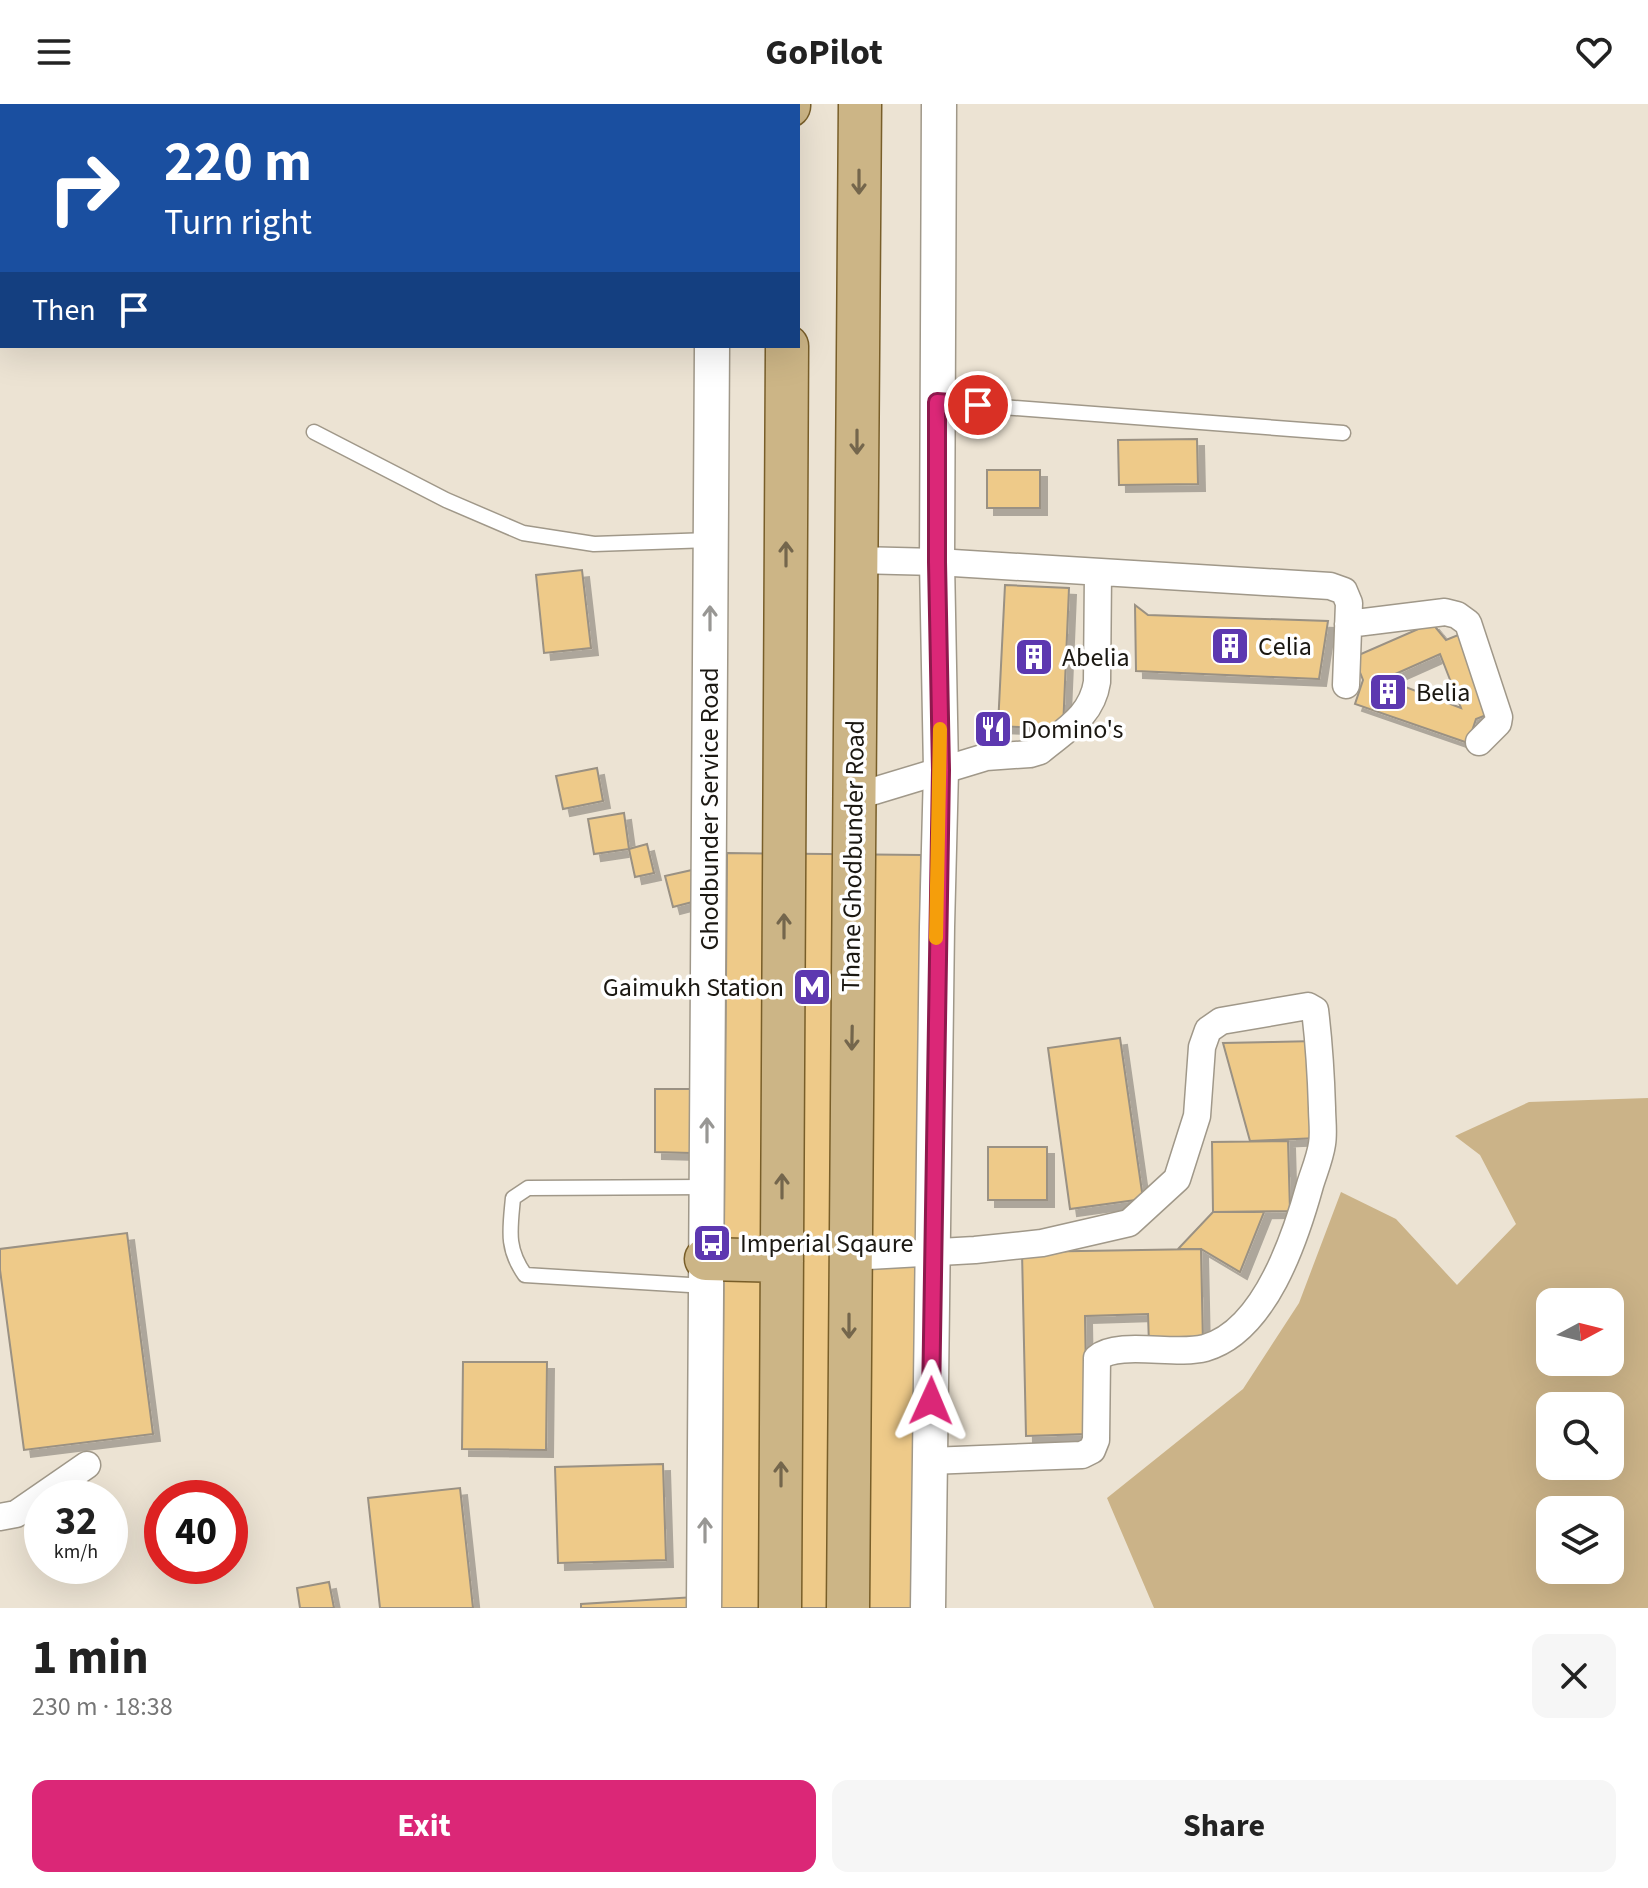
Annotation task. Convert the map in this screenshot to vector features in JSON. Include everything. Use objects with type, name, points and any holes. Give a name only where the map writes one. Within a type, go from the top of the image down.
[{"type":"main road","name":"Thane Ghodbunder Road","points":[[848,1608],[860,104]]},
{"type":"main road","points":[[780,1608],[787,348]]},
{"type":"main road","points":[[706,1272],[782,1261]]},
{"type":"street","points":[[928,1608],[941,770],[937,562],[939,104]]},
{"type":"street","name":"Ghodbunder Service Road","points":[[704,1608],[712,348]]},
{"type":"street","points":[[856,560],[937,562],[1330,586],[1344,591],[1349,603],[1346,685]]},
{"type":"street","points":[[854,797],[986,757],[1040,751],[1088,711],[1097,682],[1098,572]]},
{"type":"street","points":[[1348,624],[1445,612],[1457,615],[1468,623],[1499,717],[1498,723],[1479,742]]},
{"type":"street","points":[[850,1257],[1042,1243],[1129,1223],[1177,1179],[1197,1116],[1202,1047],[1208,1030],[1221,1021],[1308,1006],[1315,1010],[1320,1051],[1323,1142],[1299,1224],[1278,1277],[1258,1305],[1229,1337],[1206,1348],[1181,1352],[1115,1350],[1097,1358],[1096,1440],[1092,1450],[1082,1455],[930,1461]]},
{"type":"street","points":[[0,1517],[16,1514],[87,1465]]},
{"type":"lane","points":[[937,402],[1343,433]]},
{"type":"lane","points":[[314,432],[446,500],[523,533],[594,544],[710,540]]},
{"type":"lane","points":[[706,1272],[525,1275],[514,1259],[510,1231],[513,1198],[528,1188],[707,1187]]},
{"type":"shaded area","points":[[1648,1098],[1648,1608],[1154,1608],[1107,1498],[1243,1389],[1299,1303],[1341,1192],[1396,1219],[1457,1285],[1516,1224],[1480,1155],[1455,1136],[1529,1102]]},
{"type":"building","points":[[1197,439],[1198,484],[1119,485],[1118,440]]},
{"type":"building","points":[[987,470],[1040,470],[1040,508],[987,508]]},
{"type":"building","points":[[582,570],[591,648],[544,653],[536,575]]},
{"type":"building","name":"Abelia","points":[[1005,585],[1069,588],[1063,729],[998,726]]},
{"type":"building","name":"Celia","points":[[1135,605],[1148,615],[1328,621],[1319,679],[1136,671]]},
{"type":"building","name":"Belia","points":[[1432,623],[1446,640],[1463,633],[1494,712],[1476,719],[1468,743],[1355,704],[1363,680],[1354,657]],"holes":[[[1440,654],[1461,708],[1384,679]]]},
{"type":"building","points":[[597,768],[603,801],[563,809],[556,776]]},
{"type":"building","points":[[624,813],[629,849],[594,854],[588,819]]},
{"type":"building","points":[[647,844],[654,873],[635,877],[629,849]]},
{"type":"building","points":[[727,853],[921,855],[915,1608],[721,1608]]},
{"type":"building","points":[[692,870],[700,900],[673,907],[665,876]]},
{"type":"building","points":[[1120,1038],[1143,1199],[1070,1209],[1048,1048]]},
{"type":"building","points":[[1316,1041],[1318,1138],[1250,1141],[1223,1043]]},
{"type":"building","points":[[655,1089],[691,1089],[691,1153],[655,1152]]},
{"type":"building","points":[[1288,1141],[1290,1211],[1213,1212],[1212,1142]]},
{"type":"building","points":[[988,1147],[1047,1147],[1047,1200],[988,1200]]},
{"type":"building","points":[[1213,1212],[1264,1212],[1240,1272],[1201,1249],[1178,1249]]},
{"type":"building","points":[[127,1233],[153,1434],[24,1450],[0,1270],[0,1249]]},
{"type":"building","points":[[1201,1249],[1203,1344],[1149,1345],[1148,1314],[1085,1316],[1087,1434],[1026,1436],[1022,1252]]},
{"type":"building","points":[[463,1362],[547,1362],[546,1450],[462,1449]]},
{"type":"building","points":[[663,1464],[666,1560],[558,1563],[555,1467]]},
{"type":"building","points":[[460,1488],[473,1608],[380,1608],[368,1498]]},
{"type":"building","points":[[329,1582],[334,1608],[300,1608],[297,1588]]},
{"type":"building","points":[[695,1597],[696,1608],[581,1608],[581,1604]]},
{"type":"slow traffic","points":[[936,938],[940,729]]},
{"type":"place","name":"Celia","points":[[1230,646]]},
{"type":"place","name":"Abelia","points":[[1034,657]]},
{"type":"place","name":"Belia","points":[[1388,692]]},
{"type":"place","name":"Domino's","points":[[993,729]]},
{"type":"place","name":"Gaimukh Station","points":[[812,987]]},
{"type":"place","name":"Imperial Sqaure","points":[[712,1243]]},
{"type":"route","points":[[931,1401],[941,770],[937,402],[978,405]]}]
